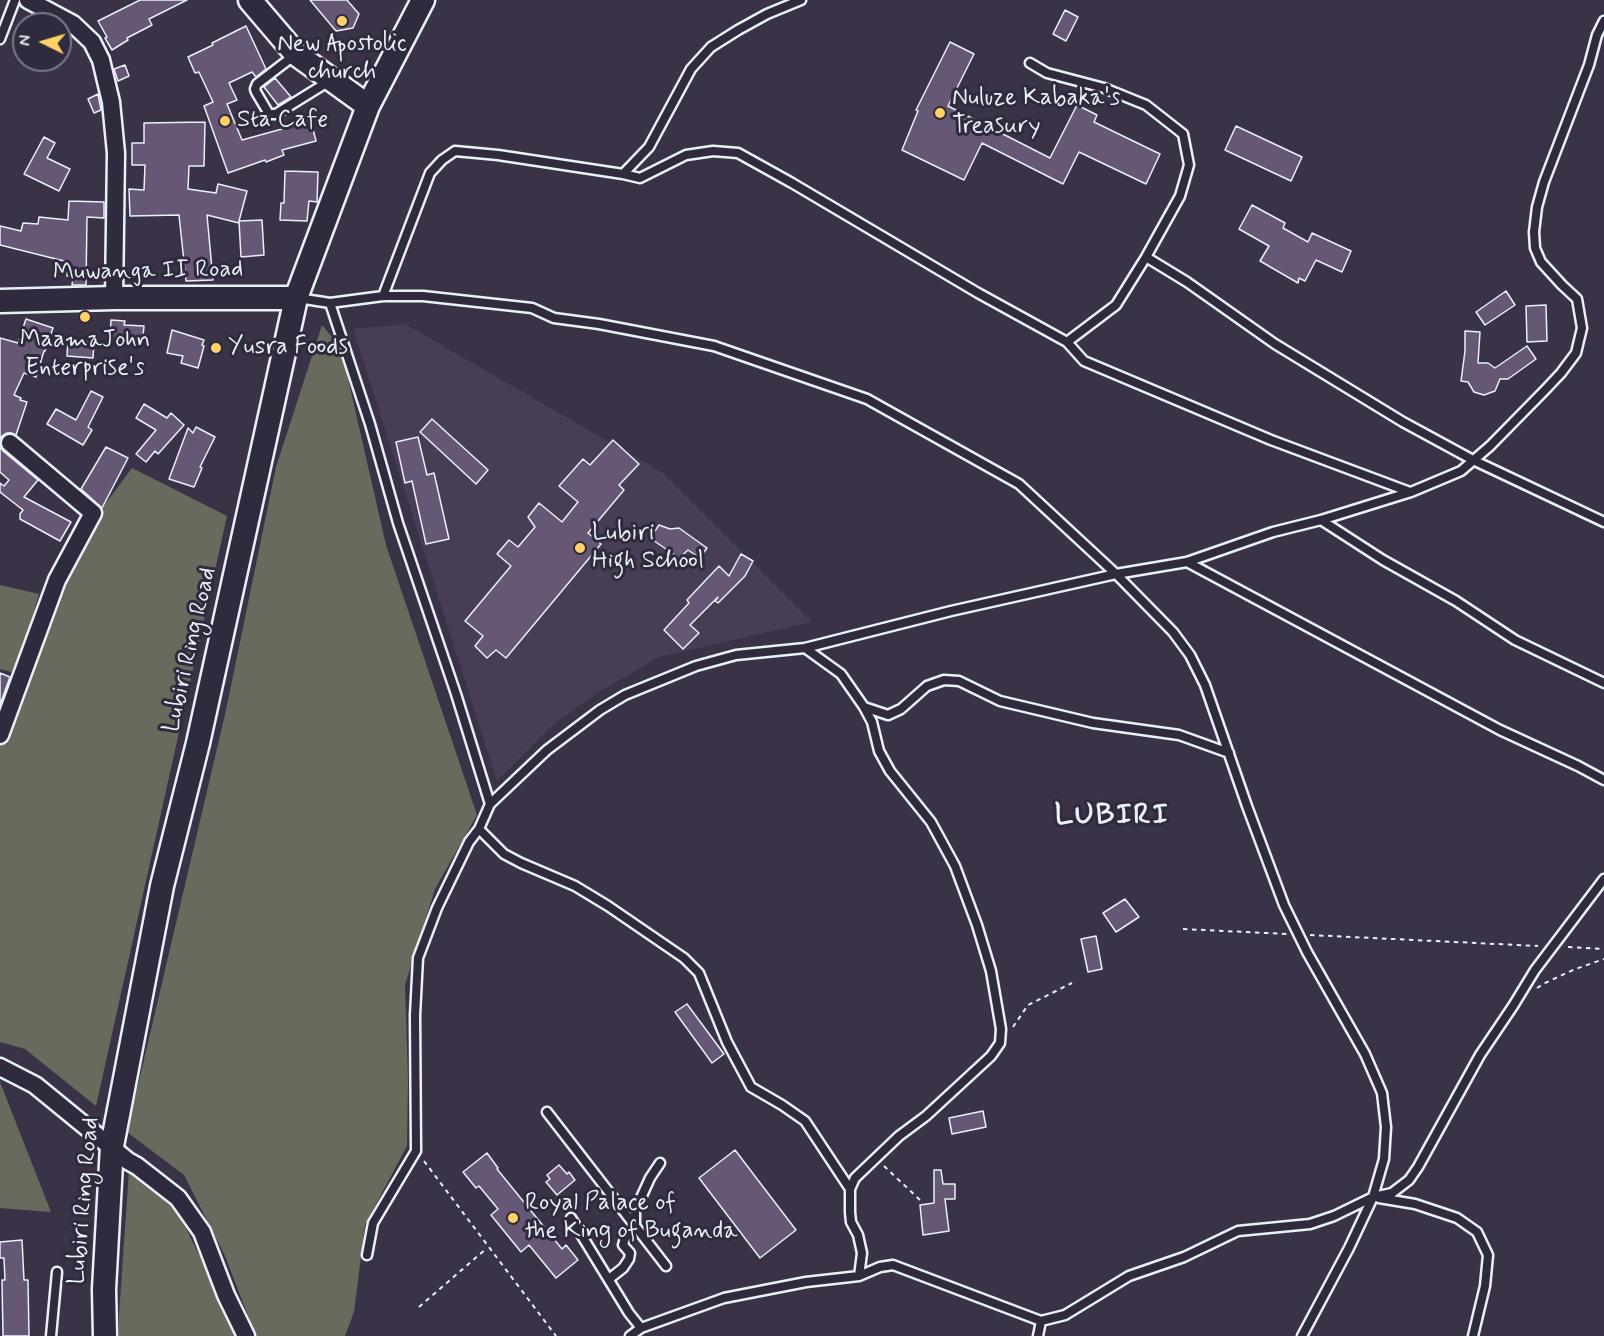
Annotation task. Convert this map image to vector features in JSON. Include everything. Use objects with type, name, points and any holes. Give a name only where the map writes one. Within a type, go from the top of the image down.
[{"type":"main road","points":[[250,0],[296,54],[368,106]]},
{"type":"main road","name":"Lubiri Ring Road","points":[[105,1336],[104,1289],[120,1154],[162,886],[198,743],[296,298],[368,106],[423,0]]},
{"type":"main road","name":"Muwanga II Road","points":[[0,301],[114,298],[296,298]]},
{"type":"street","points":[[28,0],[73,24],[92,42],[101,60],[111,102],[116,153],[114,298]]},
{"type":"street","points":[[0,735],[57,580],[93,513],[10,443]]},
{"type":"street","points":[[0,1067],[35,1085],[178,1198],[202,1232],[226,1295],[246,1336]]},
{"type":"lane","points":[[0,39],[15,0]]},
{"type":"lane","points":[[623,174],[649,147],[691,69],[711,47],[767,14],[801,0]]},
{"type":"lane","points":[[367,1255],[373,1223],[416,1151],[415,1015],[418,958],[437,908],[490,804],[547,750],[600,710],[625,695],[696,666],[736,655],[805,648],[951,611],[1116,574],[1187,562],[1273,532],[1321,520],[1411,492],[1461,471],[1490,446],[1553,382],[1576,353],[1582,328],[1577,299],[1540,262],[1535,248],[1534,232],[1537,207],[1544,182],[1604,21]]},
{"type":"lane","points":[[296,54],[257,84],[256,92],[269,114],[276,114],[331,80]]},
{"type":"lane","points":[[1030,63],[1047,73],[1104,88],[1146,105],[1183,134],[1189,165],[1180,196],[1116,305],[1066,342]]},
{"type":"lane","points":[[382,296],[430,173],[442,160],[455,151],[498,154],[640,178],[686,155],[713,151],[738,153],[1066,342],[1084,361],[1272,440],[1411,492]]},
{"type":"lane","points":[[1146,257],[1187,282],[1275,344],[1403,422],[1473,460],[1604,522]]},
{"type":"lane","points":[[296,298],[330,303],[382,296],[423,296],[532,308],[554,318],[600,324],[714,346],[867,399],[1019,484],[1116,574],[1173,632],[1190,655],[1205,685],[1284,905],[1307,952],[1365,1054],[1382,1093],[1386,1127],[1383,1159],[1373,1197],[1349,1248],[1302,1336]]},
{"type":"lane","points":[[330,303],[370,424],[398,523],[456,694],[490,804]]},
{"type":"lane","points":[[1321,520],[1383,560],[1456,601],[1515,640],[1604,683]]},
{"type":"lane","points":[[1187,562],[1490,725],[1604,780]]},
{"type":"lane","points":[[805,648],[841,674],[864,707],[872,722],[879,751],[890,771],[931,822],[956,866],[991,971],[1000,1029],[1000,1043],[991,1056],[934,1108],[899,1136],[855,1178],[850,1189],[852,1222],[858,1236],[861,1253],[859,1276]]},
{"type":"lane","points":[[864,707],[888,715],[901,709],[927,686],[944,681],[959,681],[1000,701],[1093,723],[1179,735],[1229,753]]},
{"type":"lane","points":[[479,829],[504,854],[575,886],[684,958],[699,973],[728,1042],[751,1087],[805,1121],[850,1189]]},
{"type":"lane","points":[[630,1336],[641,1328],[696,1306],[724,1298],[806,1282],[859,1276],[880,1267],[893,1265],[1041,1321],[1065,1316],[1129,1276],[1184,1257],[1238,1231],[1310,1224],[1334,1216],[1373,1197],[1392,1193],[1409,1180],[1480,1055],[1535,969],[1604,879]]},
{"type":"lane","points":[[547,1112],[666,1266]]},
{"type":"lane","points":[[609,1279],[623,1268],[629,1259],[630,1253],[623,1245],[625,1238],[635,1227],[635,1210],[660,1163]]},
{"type":"lane","points":[[1373,1197],[1415,1204],[1457,1218],[1477,1232],[1488,1255],[1485,1286],[1473,1336]]},
{"type":"lane","points":[[571,1218],[629,1313],[641,1328]]},
{"type":"lane","points":[[51,1336],[57,1272]]},
{"type":"lane","points":[[1038,1336],[1041,1321]]},
{"type":"path","points":[[1183,929],[1288,934]]},
{"type":"path","points":[[1311,935],[1545,946]]},
{"type":"path","points":[[1569,947],[1604,949]]},
{"type":"path","points":[[1537,988],[1573,970],[1604,959]]},
{"type":"path","points":[[1000,1043],[1028,1005],[1072,983]]},
{"type":"path","points":[[416,1151],[556,1336]]},
{"type":"path","points":[[875,1158],[921,1201]]},
{"type":"path","points":[[419,1307],[488,1248]]},
{"type":"shaded area","name":"Lubiri High School","points":[[405,324],[663,473],[812,622],[659,657],[601,691],[556,722],[497,781],[353,329]]},
{"type":"green space","points":[[322,325],[341,348],[386,545],[477,815],[435,889],[405,985],[408,1079],[407,1146],[365,1225],[354,1312],[345,1336],[257,1336],[225,1256],[184,1175],[127,1132],[226,710],[276,467]]},
{"type":"green space","points":[[132,468],[227,516],[96,1106],[25,1049],[0,1042],[0,738],[88,527]]},
{"type":"green space","points":[[0,585],[39,594],[15,673],[0,669]]},
{"type":"green space","points":[[0,1082],[51,1212],[0,1208]]},
{"type":"green space","points":[[129,1170],[159,1190],[179,1214],[239,1336],[119,1336]]},
{"type":"building","points":[[140,0],[187,0],[149,19],[152,25],[127,38],[128,40],[112,50],[98,21]]},
{"type":"building","name":"New Apostolic church","points":[[310,0],[347,0],[359,14],[353,28],[336,31]]},
{"type":"building","points":[[1065,10],[1078,17],[1066,41],[1053,34]]},
{"type":"building","points":[[246,26],[266,69],[256,77],[252,72],[229,83],[237,100],[227,104],[242,140],[311,121],[316,141],[282,150],[284,155],[228,173],[204,106],[213,102],[199,72],[195,73],[188,57]]},
{"type":"building","points":[[950,42],[974,54],[948,106],[1050,158],[1077,105],[1097,115],[1094,122],[1160,154],[1146,184],[1079,152],[1063,184],[982,143],[964,180],[902,150],[918,111],[916,110]]},
{"type":"building","points":[[125,65],[129,76],[118,81],[114,69]]},
{"type":"building","points":[[275,78],[291,97],[278,105],[264,87]]},
{"type":"building","points":[[98,94],[101,110],[94,113],[88,99]]},
{"type":"building","points":[[205,122],[204,166],[189,166],[188,189],[216,193],[218,184],[247,191],[239,223],[207,215],[213,280],[186,281],[179,215],[130,216],[129,189],[144,190],[145,165],[132,165],[132,143],[144,143],[144,123]]},
{"type":"building","points":[[1236,126],[1302,157],[1291,181],[1225,150]]},
{"type":"building","points":[[44,137],[55,143],[47,158],[70,169],[59,191],[24,174]]},
{"type":"building","points":[[285,171],[318,172],[317,202],[309,201],[307,221],[280,220],[281,203],[284,203]]},
{"type":"building","points":[[69,201],[104,202],[104,218],[87,217],[86,285],[72,285],[73,277],[67,276],[68,262],[0,245],[0,226],[21,231],[23,223],[38,224],[39,217],[68,220]]},
{"type":"building","points":[[1252,205],[1285,223],[1283,228],[1308,242],[1312,233],[1351,251],[1342,272],[1316,260],[1305,281],[1299,278],[1298,283],[1260,261],[1269,246],[1239,229]]},
{"type":"building","points":[[262,220],[264,255],[241,257],[239,221]]},
{"type":"building","points":[[1506,291],[1515,305],[1485,325],[1476,312]]},
{"type":"building","points":[[1546,305],[1547,341],[1527,342],[1526,306]]},
{"type":"building","points":[[26,319],[53,328],[36,377],[24,373],[14,395],[27,402],[16,435],[7,433],[0,440],[0,338],[18,343]]},
{"type":"building","points":[[111,320],[125,321],[124,325],[144,326],[142,346],[125,344],[126,341],[110,340]]},
{"type":"building","points":[[172,330],[204,340],[198,368],[181,363],[183,356],[167,353]]},
{"type":"building","points":[[1465,331],[1480,332],[1478,363],[1488,363],[1495,368],[1527,346],[1536,359],[1508,379],[1500,379],[1495,391],[1484,395],[1474,392],[1468,382],[1461,381]]},
{"type":"building","points":[[68,340],[94,342],[93,358],[67,356]]},
{"type":"building","points":[[91,391],[103,397],[88,427],[92,430],[83,445],[47,424],[56,409],[76,420]]},
{"type":"building","points":[[144,404],[167,418],[171,413],[184,425],[158,454],[155,451],[146,462],[136,454],[156,430],[136,418]]},
{"type":"building","points":[[432,419],[488,470],[476,484],[420,432]]},
{"type":"building","points":[[196,427],[215,437],[200,467],[202,468],[194,487],[169,479],[188,428],[193,433]]},
{"type":"building","points":[[418,437],[427,475],[434,473],[449,539],[426,544],[412,481],[405,483],[396,442]]},
{"type":"building","points":[[613,440],[639,464],[619,485],[624,490],[588,533],[601,544],[506,658],[496,650],[487,658],[475,646],[483,636],[465,621],[511,566],[497,554],[509,540],[518,547],[535,527],[528,517],[539,503],[562,522],[578,502],[559,486],[583,459],[590,465]]},
{"type":"building","points":[[0,446],[38,480],[24,497],[71,522],[60,541],[20,519],[23,510],[0,492],[0,483],[4,486],[9,480],[0,472]]},
{"type":"building","points":[[106,447],[128,458],[102,508],[81,489]]},
{"type":"building","points":[[659,525],[670,529],[679,528],[707,548],[700,558],[688,550],[679,558],[650,538]]},
{"type":"building","points":[[741,554],[753,561],[745,576],[718,603],[715,601],[718,597],[690,625],[699,633],[683,649],[664,630],[689,603],[687,600],[719,566],[729,576]]},
{"type":"building","points":[[0,673],[10,677],[0,705]]},
{"type":"building","points":[[1125,899],[1139,917],[1116,932],[1103,913]]},
{"type":"building","points":[[1096,936],[1102,969],[1088,972],[1081,939]]},
{"type":"building","points":[[687,1004],[724,1054],[712,1063],[675,1012]]},
{"type":"building","points":[[983,1111],[986,1127],[952,1134],[949,1118]]},
{"type":"building","points":[[735,1150],[796,1230],[760,1258],[699,1178]]},
{"type":"building","name":"Royal Palace of the King of Buganda","points":[[487,1153],[497,1169],[562,1249],[566,1245],[578,1260],[556,1278],[529,1245],[521,1252],[491,1215],[498,1209],[479,1186],[476,1188],[463,1172]]},
{"type":"building","points":[[559,1165],[575,1180],[557,1195],[546,1182],[550,1179],[547,1175]]},
{"type":"building","points":[[934,1170],[941,1170],[943,1184],[955,1184],[955,1199],[945,1199],[949,1231],[923,1235],[920,1205],[934,1203]]},
{"type":"building","points":[[22,1240],[24,1280],[28,1280],[29,1336],[3,1336],[2,1280],[5,1280],[4,1258],[0,1258],[0,1242]]},
{"type":"place","name":"New Apostolic church","points":[[342,21]]},
{"type":"place","name":"Nuluze Kabaka's Treasury","points":[[940,113]]},
{"type":"place","name":"Sta Cafe","points":[[225,121]]},
{"type":"place","name":"MaamaJohn Enterprise's","points":[[85,317]]},
{"type":"place","name":"Yusra Foods","points":[[216,348]]},
{"type":"place","name":"Lubiri High School","points":[[580,548]]},
{"type":"place","name":"Royal Palace of the King of Buganda","points":[[513,1218]]},
{"type":"district","name":"LUBIRI","points":[[1112,817]]}]
